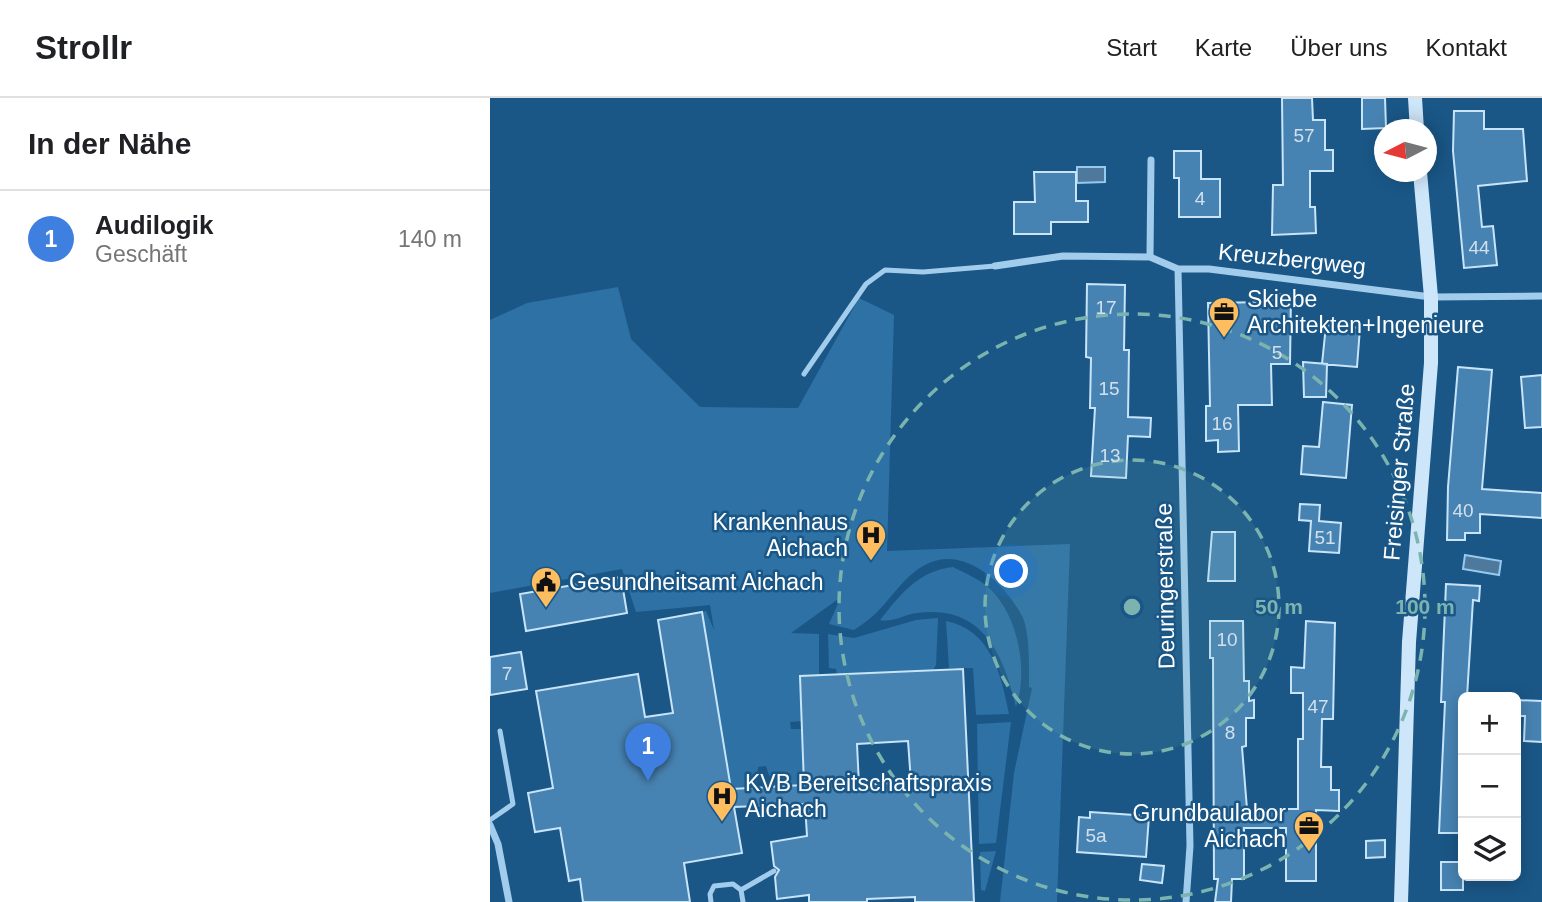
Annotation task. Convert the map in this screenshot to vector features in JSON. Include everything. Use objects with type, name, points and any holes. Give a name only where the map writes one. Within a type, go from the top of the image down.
[{"type":"main road","points":[[1415,98],[1416,119]]},
{"type":"main road","name":"Freisinger Straße","points":[[1401,902],[1409,642],[1431,383],[1430,297],[1421,182]]},
{"type":"street","points":[[1150,257],[1151,160]]},
{"type":"street","name":"Kreuzbergweg","points":[[995,266],[1063,256],[1150,257],[1178,269],[1209,269],[1430,297],[1542,296]]},
{"type":"street","name":"Deuringerstraße","points":[[1178,269],[1189,846],[1186,902]]},
{"type":"street","points":[[490,825],[498,844],[509,902]]},
{"type":"lane","points":[[804,374],[866,284],[885,270],[923,272],[995,266]]},
{"type":"lane","points":[[490,820],[513,804],[500,731]]},
{"type":"lane","points":[[741,890],[774,871]]},
{"type":"lane","points":[[711,902],[710,894],[714,886],[733,884],[741,890],[743,902]]},
{"type":"shaded area","points":[[1077,167],[1105,167],[1105,182],[1077,183]]},
{"type":"shaded area","points":[[618,287],[631,339],[700,407],[798,408],[859,298],[894,315],[887,551],[1070,544],[1057,902],[1000,902],[1014,773],[1032,688],[1029,687],[1028,642],[1023,618],[1016,605],[995,581],[969,563],[955,559],[925,565],[904,581],[873,616],[854,630],[829,624],[841,597],[791,633],[819,634],[819,675],[800,676],[802,721],[790,722],[791,729],[802,729],[804,785],[773,787],[766,766],[758,767],[756,788],[731,789],[702,612],[706,611],[714,630],[710,605],[636,612],[622,569],[490,593],[490,320],[527,303]]},
{"type":"shaded area","points":[[1465,555],[1501,561],[1499,575],[1463,569]]},
{"type":"shaded area","points":[[953,567],[990,589],[1010,618],[1021,663],[1020,693],[1016,707],[997,652],[974,625],[958,616],[939,612],[880,620],[911,585],[930,573]]},
{"type":"shaded area","points":[[938,618],[936,665],[933,670],[837,674],[836,669],[829,668],[828,634],[854,638],[916,620]]},
{"type":"shaded area","points":[[946,621],[961,626],[984,644],[997,669],[1009,714],[976,715],[973,668],[949,668]]},
{"type":"shaded area","points":[[1011,722],[996,843],[979,844],[977,724]]},
{"type":"shaded area","points":[[996,851],[985,891],[981,890],[980,852]]},
{"type":"building","points":[[1282,98],[1312,98],[1313,120],[1325,120],[1325,150],[1333,150],[1333,171],[1310,171],[1310,207],[1315,207],[1316,233],[1272,235],[1273,185],[1283,185]]},
{"type":"building","points":[[1362,98],[1385,98],[1386,119],[1374,119],[1374,128],[1362,129]]},
{"type":"building","points":[[1454,111],[1484,111],[1484,129],[1523,129],[1527,181],[1478,186],[1482,227],[1493,226],[1497,265],[1464,268],[1453,151]]},
{"type":"building","points":[[1174,151],[1201,151],[1201,179],[1220,179],[1220,217],[1179,217],[1179,178],[1174,178]]},
{"type":"building","points":[[1034,172],[1076,172],[1076,201],[1088,201],[1088,222],[1051,222],[1051,234],[1014,234],[1014,202],[1035,202]]},
{"type":"building","points":[[1087,284],[1125,285],[1124,350],[1129,350],[1128,417],[1151,418],[1150,437],[1128,436],[1126,478],[1091,476],[1095,408],[1090,408],[1091,358],[1086,357]]},
{"type":"building","points":[[1267,294],[1291,294],[1290,364],[1271,364],[1272,405],[1238,405],[1239,451],[1218,452],[1218,440],[1206,441],[1206,406],[1210,406],[1208,303],[1267,302]]},
{"type":"building","points":[[1326,325],[1360,328],[1357,367],[1322,364]]},
{"type":"building","points":[[1303,362],[1327,364],[1326,397],[1304,397]]},
{"type":"building","points":[[1458,367],[1492,370],[1482,489],[1542,493],[1542,518],[1480,514],[1480,533],[1465,533],[1465,540],[1447,540],[1448,487]]},
{"type":"building","points":[[1542,375],[1542,427],[1525,428],[1521,377]]},
{"type":"building","points":[[1323,402],[1352,405],[1346,478],[1301,474],[1303,446],[1319,447]]},
{"type":"building","points":[[1300,504],[1320,505],[1319,521],[1341,523],[1339,553],[1309,551],[1311,521],[1299,520]]},
{"type":"building","points":[[1212,532],[1235,532],[1235,581],[1208,581]]},
{"type":"building","points":[[621,577],[627,613],[526,631],[520,594]]},
{"type":"building","points":[[1446,584],[1480,586],[1479,601],[1473,600],[1467,692],[1458,692],[1458,833],[1439,833],[1445,702],[1441,702]]},
{"type":"building","points":[[702,612],[731,789],[804,785],[800,676],[963,669],[974,902],[915,902],[915,897],[867,899],[867,902],[809,902],[809,895],[777,899],[775,877],[779,870],[774,866],[771,842],[807,836],[805,804],[734,807],[742,853],[684,863],[690,902],[583,902],[580,879],[569,881],[560,828],[535,832],[528,793],[553,788],[536,691],[638,674],[645,717],[673,713],[658,620]],"holes":[[[908,741],[911,782],[859,785],[857,744]]]},
{"type":"building","points":[[1210,621],[1243,621],[1244,681],[1249,681],[1249,701],[1254,700],[1254,718],[1246,718],[1246,746],[1242,747],[1247,809],[1298,809],[1298,739],[1303,739],[1303,693],[1291,693],[1291,667],[1304,668],[1306,621],[1335,623],[1333,719],[1322,719],[1321,767],[1331,767],[1331,790],[1339,790],[1339,811],[1316,810],[1316,881],[1286,881],[1286,828],[1244,828],[1244,879],[1232,879],[1231,902],[1215,902],[1218,879],[1214,879],[1213,658],[1210,658]]},
{"type":"building","points":[[521,652],[527,689],[490,695],[490,657]]},
{"type":"building","points":[[1521,700],[1542,701],[1542,742],[1524,741],[1525,716],[1521,716]]},
{"type":"building","points":[[1090,812],[1149,816],[1146,857],[1077,852],[1079,817],[1090,818]]},
{"type":"building","points":[[1385,840],[1385,857],[1366,858],[1366,841]]},
{"type":"building","points":[[1441,862],[1458,862],[1458,881],[1463,881],[1463,890],[1441,890]]},
{"type":"building","points":[[1142,864],[1164,866],[1162,883],[1140,880]]},
{"type":"place","name":"Skiebe Architekten+Ingenieure","points":[[1224,339]]},
{"type":"place","name":"Krankenhaus Aichach","points":[[871,562]]},
{"type":"place","name":"Gesundheitsamt Aichach","points":[[546,609]]},
{"type":"place","name":"Audilogik","points":[[648,781]]},
{"type":"place","name":"KVB Bereitschaftspraxis Aichach","points":[[722,823]]},
{"type":"place","name":"Grundbaulabor Aichach","points":[[1309,853]]}]
